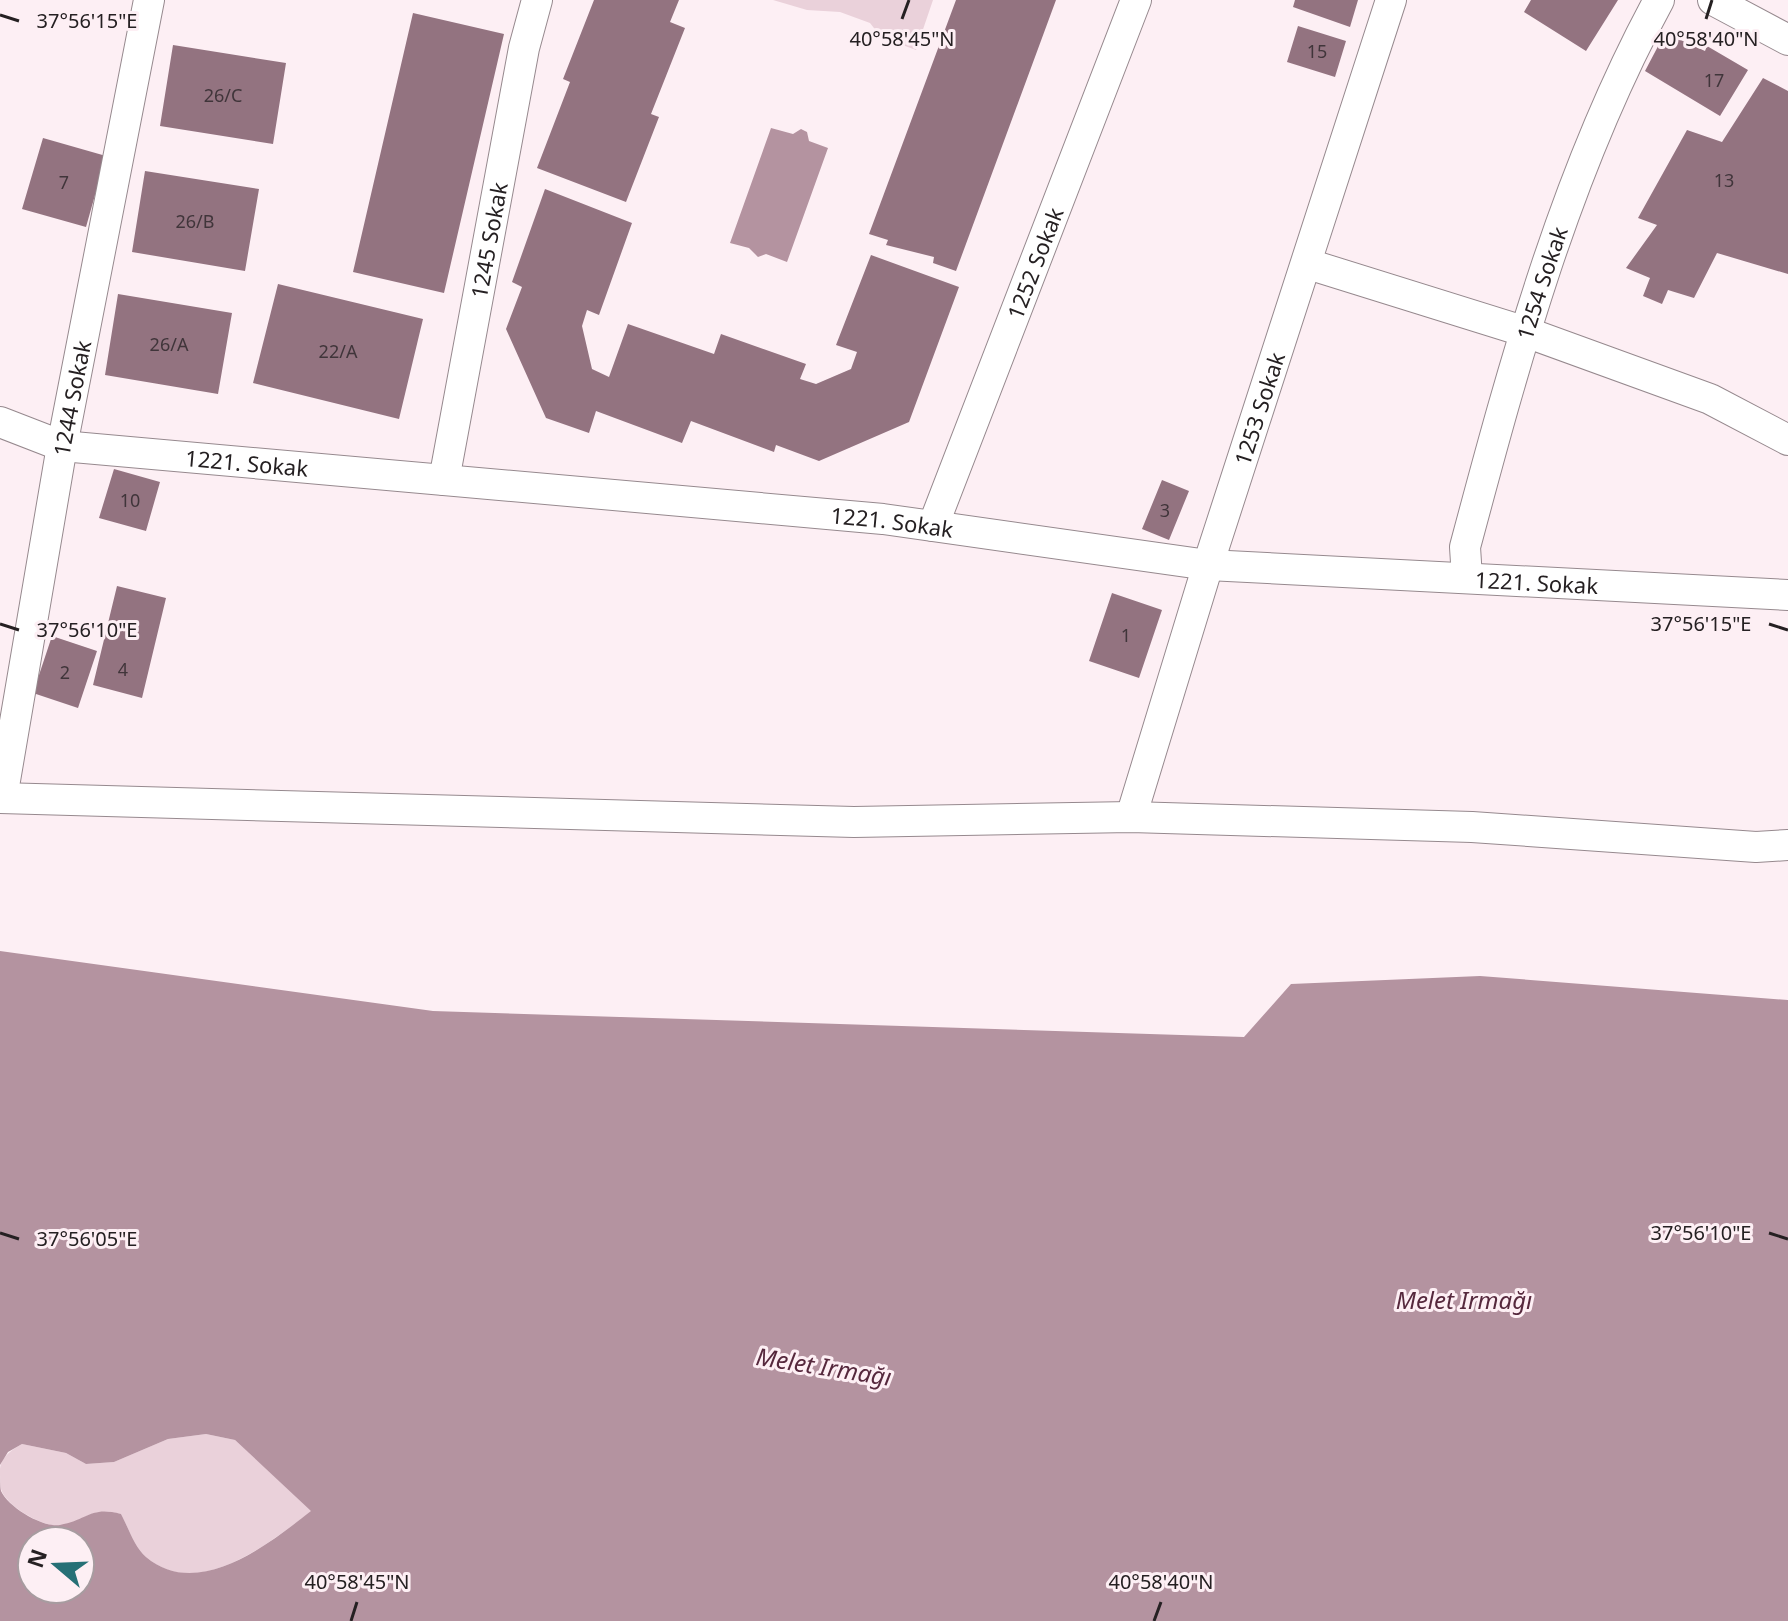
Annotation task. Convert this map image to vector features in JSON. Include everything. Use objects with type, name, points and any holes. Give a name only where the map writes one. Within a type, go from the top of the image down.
[{"type":"street","name":"1244 Sokak","points":[[1,798],[62,446],[149,0]]},
{"type":"street","name":"1245 Sokak","points":[[444,480],[521,64],[537,0]]},
{"type":"street","name":"1252 Sokak","points":[[933,526],[1136,0]]},
{"type":"street","name":"1253 Sokak","points":[[1131,817],[1208,565],[1391,0]]},
{"type":"street","name":"1254 Sokak","points":[[1467,578],[1465,547],[1523,331],[1618,76],[1659,0]]},
{"type":"street","points":[[1713,0],[1788,40]]},
{"type":"street","points":[[1308,264],[1523,331],[1710,399],[1788,440]]},
{"type":"street","name":"1221. Sokak","points":[[0,422],[62,446],[933,526],[1208,565],[1788,595]]},
{"type":"street","points":[[1,798],[854,822],[1131,817],[1472,827],[1756,847],[1788,845]]},
{"type":"shaded area","points":[[773,0],[933,0],[916,50],[881,37],[870,23],[840,12],[807,10]]},
{"type":"shaded area","points":[[206,1434],[235,1440],[312,1511],[275,1538],[232,1563],[210,1571],[188,1573],[167,1569],[146,1557],[135,1543],[121,1514],[100,1512],[65,1525],[52,1525],[24,1513],[9,1502],[1,1489],[2,1462],[7,1454],[22,1444],[66,1453],[86,1464],[114,1462],[168,1439]]},
{"type":"water","points":[[771,128],[793,134],[801,129],[807,132],[809,141],[828,148],[787,262],[766,254],[758,257],[749,248],[730,243]]},
{"type":"water","name":"Melet Irmağı","points":[[0,951],[433,1011],[1244,1037],[1291,984],[1480,976],[1788,1000],[1788,1621],[0,1621],[0,1472],[1,1491],[11,1503],[27,1515],[53,1525],[16,1525],[16,1605],[96,1605],[96,1525],[60,1525],[95,1513],[121,1514],[135,1543],[146,1557],[166,1569],[188,1573],[232,1563],[254,1552],[311,1511],[235,1440],[206,1434],[168,1439],[114,1462],[86,1464],[66,1453],[22,1444],[8,1452],[0,1465]]},
{"type":"building","points":[[594,0],[679,0],[670,22],[685,28],[651,114],[659,117],[626,202],[537,168],[570,82],[563,79]]},
{"type":"building","points":[[956,0],[1056,0],[956,271],[933,263],[934,257],[886,245],[888,240],[869,234]]},
{"type":"building","points":[[1295,0],[1358,0],[1350,27],[1293,7]]},
{"type":"building","points":[[1531,0],[1618,0],[1586,51],[1524,12]]},
{"type":"building","points":[[413,13],[504,34],[444,293],[353,272]]},
{"type":"building","points":[[1298,26],[1346,41],[1335,77],[1287,62]]},
{"type":"building","points":[[1665,33],[1705,51],[1707,46],[1748,70],[1720,116],[1645,71]]},
{"type":"building","points":[[173,45],[286,63],[273,144],[160,126]]},
{"type":"building","points":[[1763,78],[1788,91],[1788,274],[1717,253],[1694,298],[1668,290],[1662,304],[1643,296],[1650,278],[1626,268],[1657,225],[1638,218],[1687,130],[1722,142]]},
{"type":"building","points":[[43,138],[106,156],[86,227],[22,209]]},
{"type":"building","points":[[145,171],[259,189],[245,271],[132,252]]},
{"type":"building","points":[[545,189],[632,223],[599,315],[587,310],[582,326],[592,369],[609,377],[628,324],[714,354],[721,334],[806,364],[800,379],[816,384],[851,369],[857,352],[836,345],[871,255],[959,287],[909,422],[819,461],[776,445],[774,452],[691,421],[682,443],[596,411],[589,433],[546,418],[506,329],[522,287],[512,282]]},
{"type":"building","points":[[278,284],[423,319],[399,419],[253,383]]},
{"type":"building","points":[[118,294],[232,313],[218,394],[105,375]]},
{"type":"building","points":[[114,469],[160,482],[146,531],[99,518]]},
{"type":"building","points":[[1162,480],[1189,491],[1169,540],[1142,529]]},
{"type":"building","points":[[117,586],[166,598],[142,698],[93,685]]},
{"type":"building","points":[[1112,593],[1162,610],[1139,678],[1089,661]]},
{"type":"building","points":[[52,636],[97,651],[78,708],[33,693]]}]
